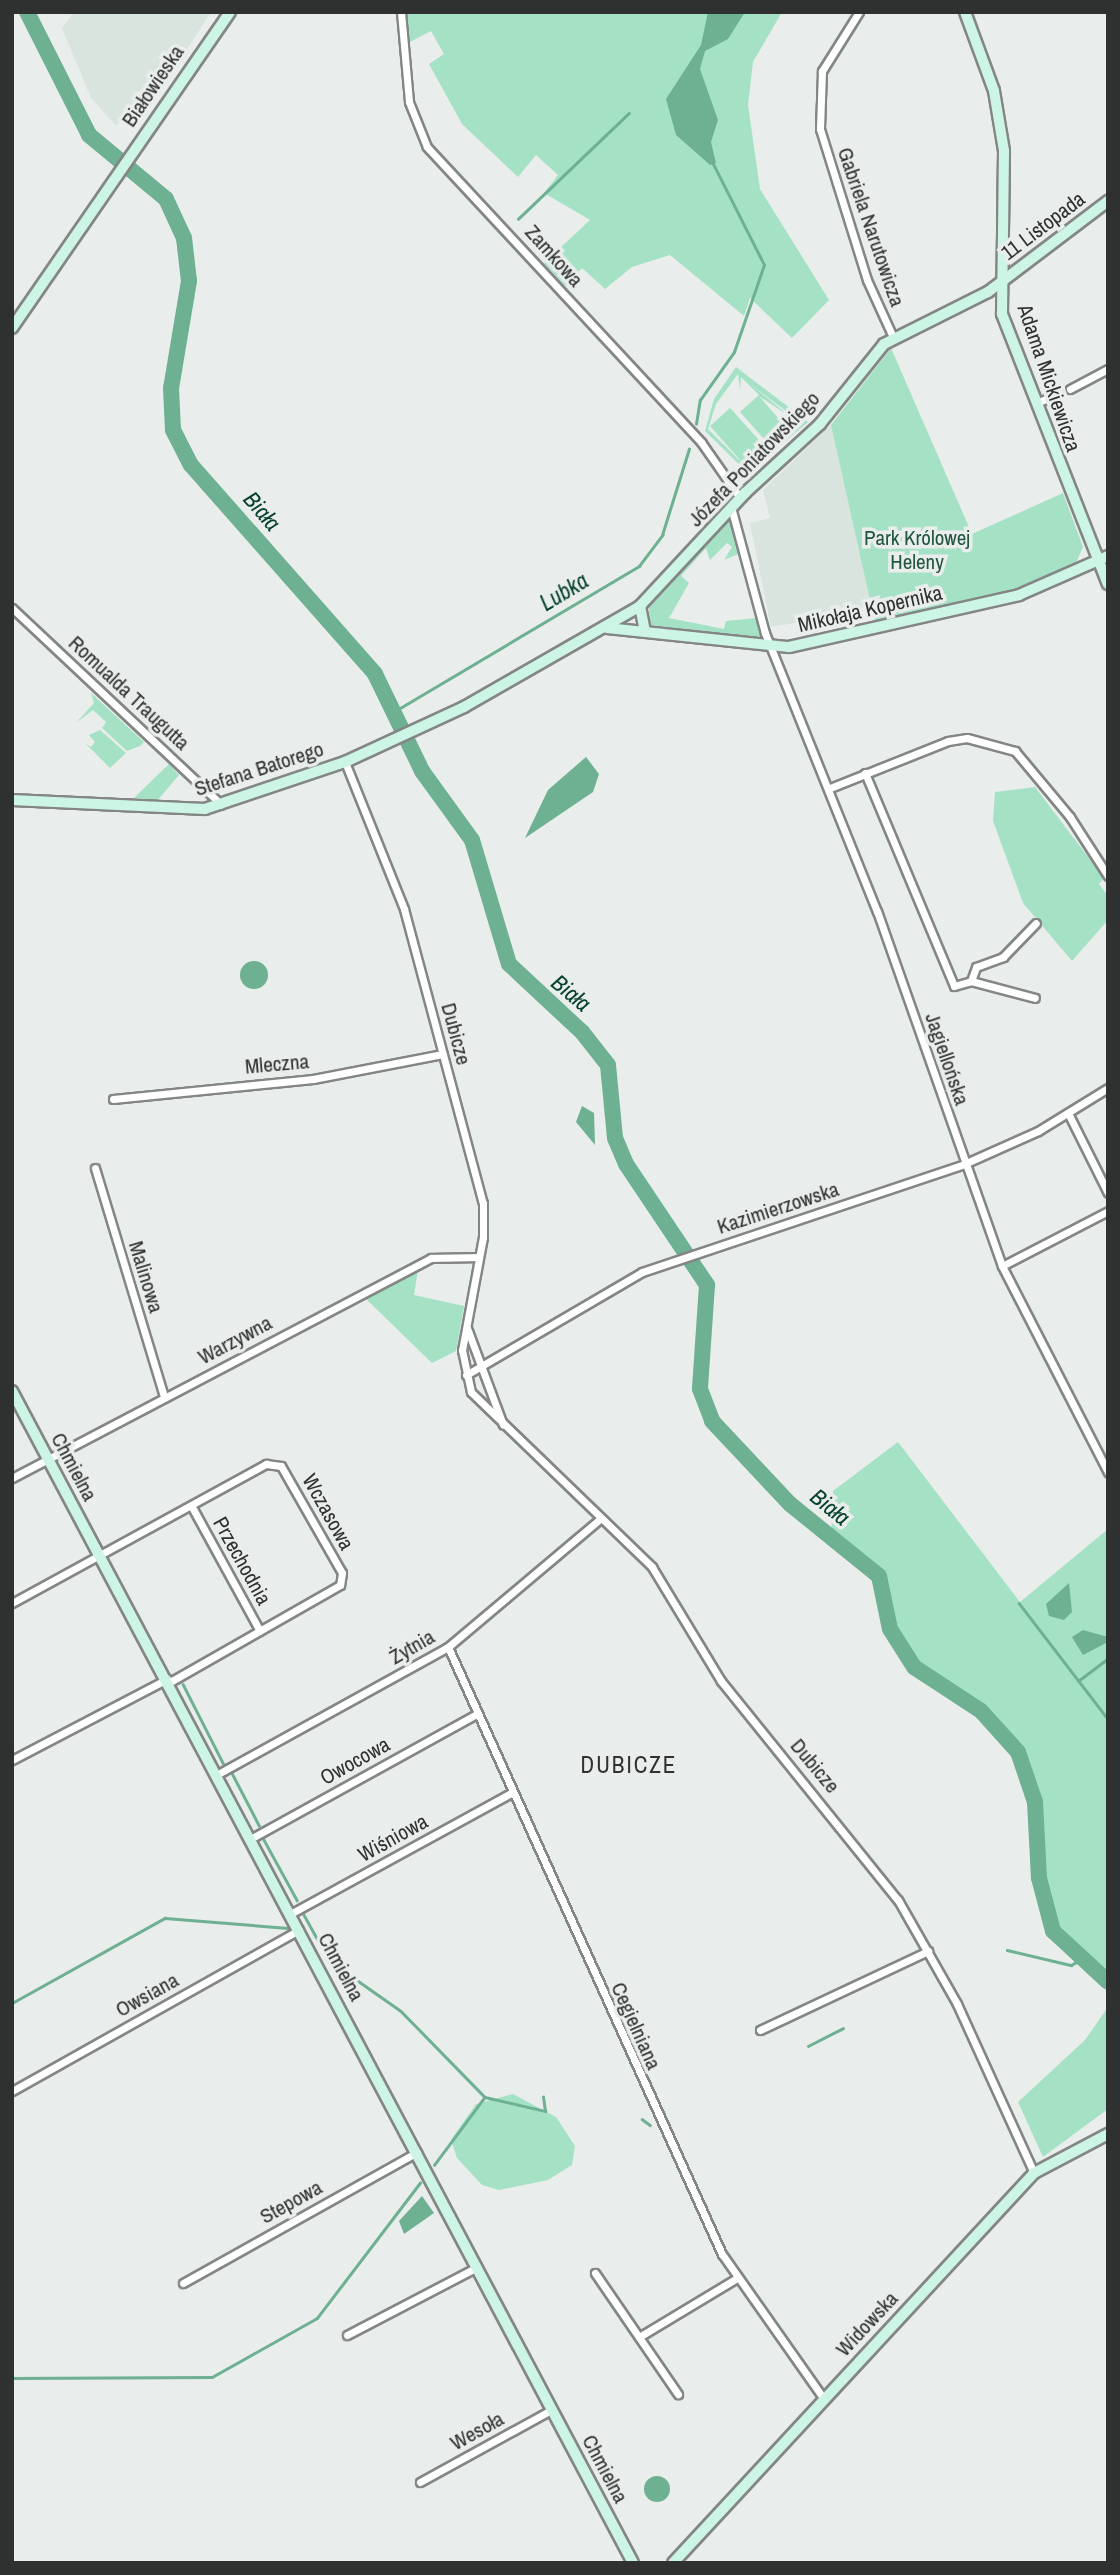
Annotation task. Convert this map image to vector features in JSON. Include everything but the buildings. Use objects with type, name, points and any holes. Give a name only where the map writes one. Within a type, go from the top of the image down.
[{"type":"street","name":"Białowieska","points":[[12,328],[230,12]]},
{"type":"street","name":"Zamkowa","points":[[401,12],[410,102],[427,147],[701,442],[736,502],[773,648]]},
{"type":"street","name":"Gabriela Narutowicza","points":[[859,12],[822,71],[820,129],[867,280],[893,337]]},
{"type":"street","name":"Adama Mickiewicza","points":[[965,12],[994,92],[1004,151],[1005,325],[1095,562],[1108,584]]},
{"type":"street","name":"11 Listopada","points":[[1003,281],[1108,201]]},
{"type":"street","name":"Józefa Poniatowskiego","points":[[607,628],[640,606],[736,502],[820,424],[893,337],[1003,281]]},
{"type":"street","points":[[1070,389],[1108,369]]},
{"type":"street","points":[[1035,403],[1053,396]]},
{"type":"street","name":"Mikołaja Kopernika","points":[[607,628],[773,648],[1019,595],[1108,556]]},
{"type":"street","points":[[640,606],[645,632]]},
{"type":"street","name":"Romualda Traugutta","points":[[12,608],[221,804]]},
{"type":"street","name":"Stefana Batorego","points":[[12,800],[176,812],[221,804],[345,762],[430,724],[607,628]]},
{"type":"street","name":"Jagiellońska","points":[[773,648],[830,788],[1002,1266],[1108,1472]]},
{"type":"street","points":[[830,788],[957,740],[1016,751],[1070,817],[1108,876]]},
{"type":"street","name":"Dubicze","points":[[345,762],[404,909],[483,1203],[479,1257],[466,1325],[466,1375],[480,1406],[652,1567],[721,1681],[859,1848],[928,1951],[1034,2173]]},
{"type":"street","points":[[866,773],[932,942],[954,986],[971,981],[1035,998]]},
{"type":"street","points":[[971,981],[976,967],[1003,957],[1036,923]]},
{"type":"street","name":"Mleczna","points":[[113,1099],[313,1079],[443,1054]]},
{"type":"street","name":"Kazimierzowska","points":[[466,1375],[482,1370],[549,1323],[679,1259],[964,1164],[1068,1112],[1108,1088]]},
{"type":"street","points":[[1068,1112],[1108,1193]]},
{"type":"street","name":"Malinowa","points":[[95,1168],[164,1396]]},
{"type":"street","points":[[1002,1266],[1108,1211]]},
{"type":"street","name":"Warzywna","points":[[12,1478],[431,1258],[479,1257]]},
{"type":"street","name":"Dubicze","points":[[466,1325],[504,1429]]},
{"type":"street","name":"Chmielna","points":[[12,1391],[169,1680],[633,2563]]},
{"type":"street","name":"Wczasowa","points":[[12,1603],[192,1507],[266,1464],[286,1471],[342,1579],[334,1591],[169,1680],[12,1760]]},
{"type":"street","name":"Przechodnia","points":[[192,1507],[260,1631]]},
{"type":"street","name":"Żytnia","points":[[218,1774],[448,1647],[601,1518]]},
{"type":"street","name":"Cegielniana","points":[[448,1647],[475,1715],[735,2279],[824,2399]]},
{"type":"street","name":"Owocowa","points":[[251,1838],[475,1715]]},
{"type":"street","name":"Wiśniowa","points":[[292,1913],[511,1793]]},
{"type":"street","name":"Owsiana","points":[[12,2091],[299,1929]]},
{"type":"street","points":[[760,2030],[928,1951]]},
{"type":"street","name":"Widowska","points":[[673,2563],[1034,2173],[1108,2134]]},
{"type":"street","name":"Stepowa","points":[[183,2283],[417,2152]]},
{"type":"street","points":[[347,2335],[477,2267]]},
{"type":"street","points":[[595,2273],[678,2394]]},
{"type":"street","points":[[639,2337],[735,2279]]},
{"type":"street","name":"Wesoła","points":[[419,2482],[551,2410]]},
{"type":"shaded area","points":[[74,12],[211,12],[174,69],[164,62],[116,126],[91,98],[62,28]]},
{"type":"shaded area","points":[[708,12],[745,12],[728,39],[705,51],[700,69],[718,120],[711,142],[716,163],[710,165],[676,135],[666,99],[701,45]]},
{"type":"shaded area","points":[[831,425],[872,606],[862,608],[864,619],[821,628],[819,621],[771,627],[750,523],[770,518],[763,490]]},
{"type":"shaded area","points":[[586,757],[599,774],[593,792],[525,838],[548,790]]},
{"type":"shaded area","points":[[254,961],[264,965],[268,975],[264,985],[254,989],[244,985],[240,975],[244,965]]},
{"type":"shaded area","points":[[582,1106],[594,1113],[595,1145],[576,1122]]},
{"type":"shaded area","points":[[1069,1583],[1072,1612],[1064,1620],[1049,1616],[1046,1604]]},
{"type":"shaded area","points":[[1083,1630],[1108,1637],[1108,1642],[1083,1655],[1072,1637]]},
{"type":"shaded area","points":[[422,2196],[434,2213],[404,2234],[399,2221]]},
{"type":"shaded area","points":[[657,2476],[666,2480],[670,2489],[666,2498],[657,2502],[648,2498],[644,2489],[648,2480]]},
{"type":"green space","points":[[406,12],[782,12],[753,62],[748,105],[760,189],[829,300],[792,338],[750,298],[744,316],[670,255],[632,267],[605,289],[582,268],[565,286],[544,263],[590,220],[544,193],[558,175],[536,155],[518,177],[462,124],[429,64],[444,54],[431,31],[410,42]]},
{"type":"green space","name":"Park Królowej Heleny","points":[[891,348],[972,534],[1063,493],[1083,547],[1076,563],[1017,589],[875,622],[831,425]]},
{"type":"green space","points":[[736,367],[808,422],[748,473],[705,431],[714,399]],"holes":[[[738,374],[740,390],[741,377],[759,395],[740,412],[765,440],[783,424],[759,396],[792,418],[750,384],[795,418],[796,423],[748,469],[708,429],[716,404]]]},
{"type":"green space","points":[[730,408],[768,450],[747,468],[710,426]]},
{"type":"green space","points":[[728,518],[741,553],[724,560],[732,547],[727,543],[710,560],[706,548],[681,576],[689,583],[669,618],[724,629],[726,621],[757,618],[761,639],[650,625],[649,608]]},
{"type":"green space","points":[[91,693],[144,742],[140,746],[127,751],[102,728],[106,722],[93,710],[76,723],[94,703]]},
{"type":"green space","points":[[100,730],[126,753],[110,768],[85,743],[91,747],[95,742],[89,735]]},
{"type":"green space","points":[[169,764],[179,775],[157,801],[134,798]]},
{"type":"green space","points":[[1035,787],[1104,878],[1099,884],[1108,896],[1108,920],[1072,961],[1023,903],[993,821],[995,792]]},
{"type":"green space","points":[[418,1270],[414,1295],[464,1306],[456,1351],[432,1363],[366,1299]]},
{"type":"green space","points":[[898,1442],[1020,1602],[1108,1529],[1108,1982],[1053,1931],[1039,1878],[1035,1802],[1018,1753],[981,1711],[914,1667],[890,1629],[878,1576],[831,1537],[833,1491]]},
{"type":"green space","points":[[1108,2007],[1108,2109],[1043,2157],[1018,2102],[1085,2040]]},
{"type":"green space","points":[[513,2094],[556,2117],[575,2146],[572,2165],[548,2180],[499,2190],[482,2185],[457,2158],[451,2140],[476,2104]]},
{"type":"waterway","name":"Biała","points":[[27,12],[89,135],[166,199],[184,238],[189,281],[171,388],[173,430],[191,465],[375,674],[422,771],[472,840],[509,964],[582,1032],[608,1065],[615,1138],[626,1164],[707,1285],[700,1389],[712,1421],[790,1504],[879,1576],[890,1629],[914,1667],[981,1711],[1018,1752],[1035,1802],[1039,1878],[1053,1931],[1108,1982]]},
{"type":"waterway","points":[[518,219],[629,113]]},
{"type":"waterway","name":"Lubka","points":[[696,424],[700,400],[734,352],[764,265],[713,164]]},
{"type":"waterway","name":"Lubka","points":[[395,711],[639,566],[662,535],[689,449]]},
{"type":"waterway","points":[[1019,1603],[1108,1719]]},
{"type":"waterway","points":[[1078,1681],[1108,1658]]},
{"type":"waterway","points":[[183,1684],[223,1763]]},
{"type":"waterway","points":[[232,1773],[259,1825]]},
{"type":"waterway","points":[[263,1838],[297,1900]]},
{"type":"waterway","points":[[303,1913],[321,1945]]},
{"type":"waterway","points":[[12,2003],[165,1918],[288,1928]]},
{"type":"waterway","points":[[1007,1950],[1071,1965],[1080,1960]]},
{"type":"waterway","points":[[327,1959],[401,2011],[485,2097],[545,2111],[543,2097]]},
{"type":"waterway","points":[[808,2046],[843,2028]]},
{"type":"waterway","points":[[434,2165],[484,2098]]},
{"type":"waterway","points":[[642,2119],[650,2125]]},
{"type":"waterway","points":[[12,2378],[212,2377],[317,2318],[420,2183]]},
{"type":"tunnel","points":[[1053,396],[1070,389]]},
{"type":"district","name":"DUBICZE","points":[[629,1765]]}]
